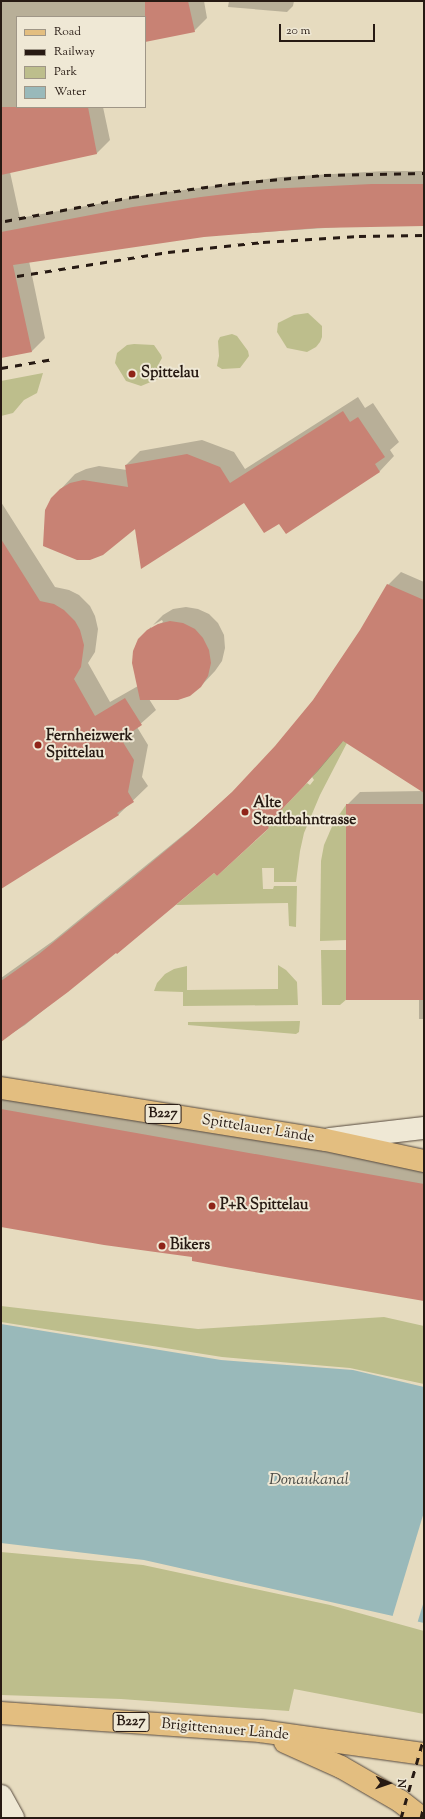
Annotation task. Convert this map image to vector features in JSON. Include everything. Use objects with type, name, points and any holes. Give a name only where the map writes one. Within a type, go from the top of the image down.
[{"type":"main road","name":"Spittelauer Lände","points":[[1,1088],[326,1140]]},
{"type":"main road","name":"B227","points":[[326,1140],[424,1161]]},
{"type":"main road","name":"Brigittenauer Lände","points":[[1,1713],[260,1731],[424,1754]]},
{"type":"main road","points":[[260,1731],[340,1767],[400,1802],[422,1818]]},
{"type":"street","points":[[326,1140],[424,1128]]},
{"type":"street","points":[[1,1796],[13,1818]]},
{"type":"green space","points":[[308,313],[322,326],[322,337],[320,342],[316,347],[307,352],[287,348],[277,332],[278,323],[294,315]]},
{"type":"green space","points":[[232,334],[237,336],[248,351],[249,356],[240,368],[222,369],[217,366],[219,356],[218,341],[220,337]]},
{"type":"green space","points":[[127,345],[154,345],[162,358],[157,367],[160,373],[158,379],[141,386],[126,381],[115,363],[117,353]]},
{"type":"green space","points":[[43,373],[37,393],[24,400],[13,413],[1,416],[1,381]]},
{"type":"green space","points":[[350,737],[320,795],[304,833],[296,882],[274,882],[274,868],[262,868],[263,889],[273,889],[274,886],[297,886],[296,927],[289,926],[288,903],[176,905],[214,873],[217,876],[264,833],[269,828],[267,825],[307,783],[310,785],[314,780],[312,777],[340,743]]},
{"type":"green space","points":[[346,805],[347,940],[320,941],[321,861],[324,845],[334,822]]},
{"type":"green space","points":[[321,950],[348,950],[348,998],[340,1005],[322,1005]]},
{"type":"green space","points":[[278,965],[286,970],[297,982],[298,1005],[183,1006],[183,992],[154,991],[157,983],[165,974],[174,969],[187,966],[187,990],[278,989]]},
{"type":"green space","points":[[300,1021],[299,1032],[296,1034],[188,1025],[188,1022]]},
{"type":"green space","points":[[1,1306],[198,1329],[384,1317],[424,1326],[424,1384],[350,1368],[222,1357],[1,1322]]},
{"type":"green space","points":[[1,1552],[143,1565],[330,1605],[424,1631],[424,1714],[294,1689],[289,1711],[121,1699],[1,1695]]},
{"type":"water","name":"Donaukanal","points":[[1,1324],[221,1360],[353,1370],[424,1387],[424,1623],[144,1560],[1,1543]]},
{"type":"pier","points":[[424,1512],[424,1601],[417,1624],[392,1618]]},
{"type":"building","points":[[145,1],[188,1],[195,32],[146,42]]},
{"type":"building","points":[[1,107],[88,108],[97,154],[1,175]]},
{"type":"building","points":[[372,184],[424,184],[424,226],[317,228],[204,237],[13,265],[32,352],[1,358],[1,232],[133,207],[201,197],[267,189]]},
{"type":"building","points":[[343,411],[350,422],[358,417],[385,457],[375,464],[380,472],[286,534],[279,524],[264,533],[244,503],[141,569],[135,529],[103,555],[90,560],[77,560],[43,546],[45,510],[51,498],[60,489],[70,483],[83,480],[128,487],[125,465],[187,454],[220,467],[230,483]]},
{"type":"building","name":"Fernheizwerk Spittelau","points":[[1,539],[40,601],[54,604],[64,610],[75,621],[80,630],[84,645],[81,667],[74,679],[95,716],[125,698],[142,725],[121,739],[134,760],[128,792],[134,802],[117,813],[119,815],[1,889]]},
{"type":"building","name":"Alte Stadtbahntrasse","points":[[387,584],[424,600],[424,793],[343,741],[305,785],[267,825],[269,828],[217,876],[214,873],[117,954],[116,953],[68,992],[1,1042],[1,981],[39,954],[134,877],[188,832],[232,792],[275,746],[313,700],[360,630]]},
{"type":"building","points":[[170,621],[183,623],[195,629],[203,638],[209,650],[211,663],[208,676],[201,687],[190,696],[178,700],[140,700],[132,663],[133,651],[138,639],[147,630],[158,624]]},
{"type":"building","points":[[346,804],[424,804],[424,1000],[346,1000]]},
{"type":"building","name":"P+R Spittelau","points":[[1,1109],[424,1184],[424,1301],[192,1261],[192,1257],[104,1245],[1,1227]]},
{"type":"railway","points":[[5,221],[132,197],[228,184],[324,175],[424,173]]},
{"type":"railway","points":[[17,276],[168,252],[263,242],[359,236],[424,235]]},
{"type":"railway","points":[[1,368],[53,359]]},
{"type":"railway","points":[[401,1818],[424,1737]]},
{"type":"railway","points":[[421,1818],[424,1805]]},
{"type":"place","name":"Spittelau","points":[[132,374]]},
{"type":"place","name":"Fernheizwerk Spittelau","points":[[38,745]]},
{"type":"place","name":"Alte Stadtbahntrasse","points":[[245,812]]},
{"type":"place","name":"P+R Spittelau","points":[[212,1206]]},
{"type":"place","name":"Bikers","points":[[162,1246]]}]
